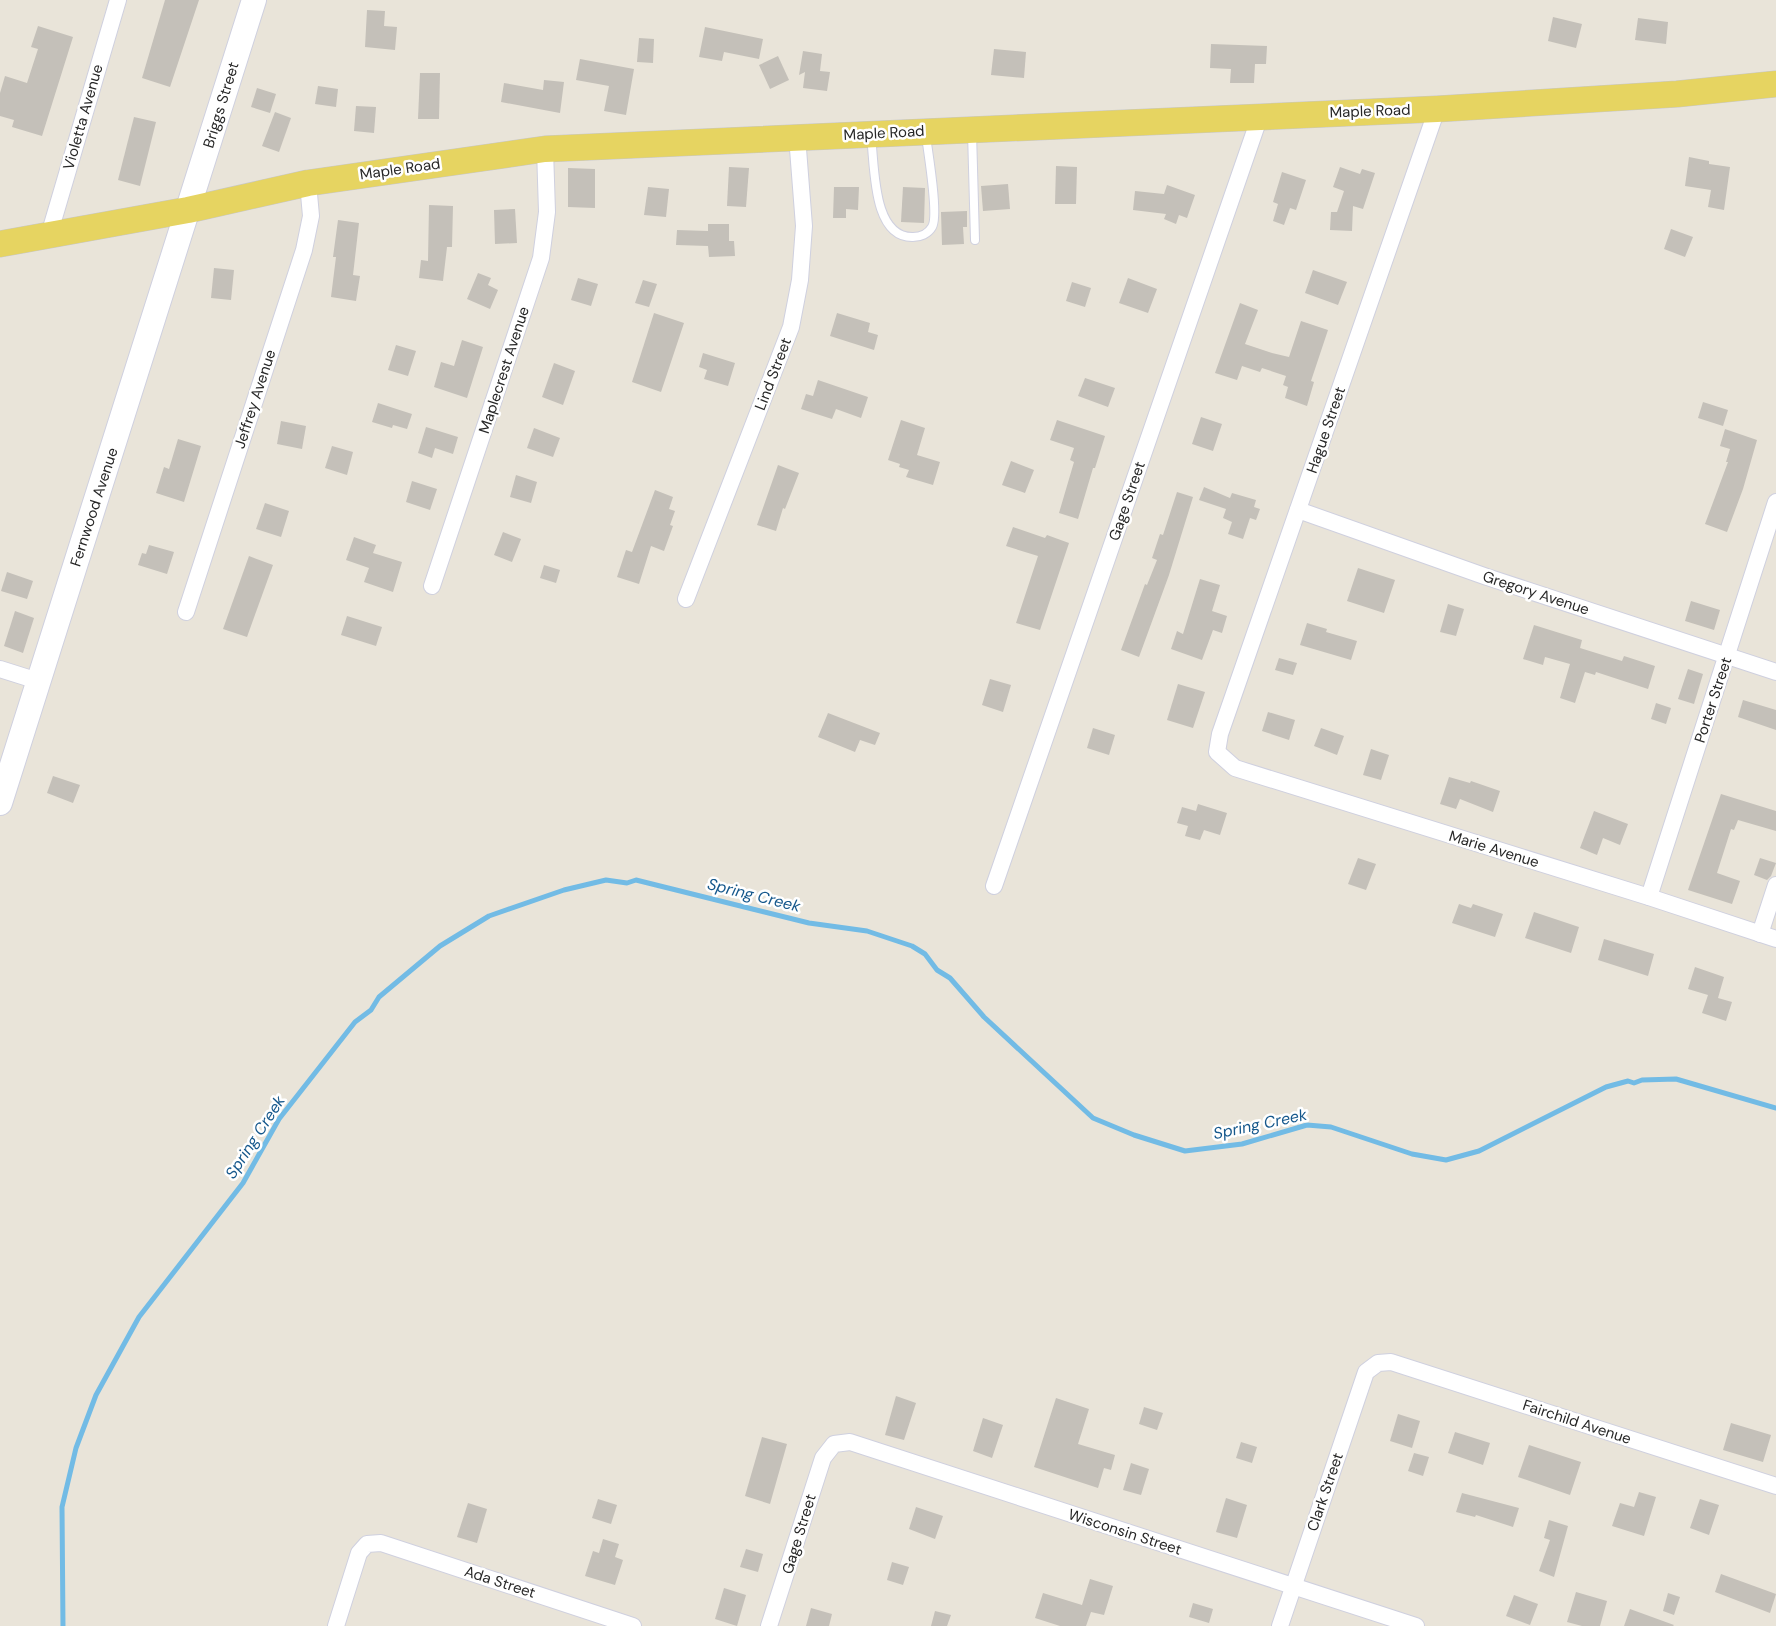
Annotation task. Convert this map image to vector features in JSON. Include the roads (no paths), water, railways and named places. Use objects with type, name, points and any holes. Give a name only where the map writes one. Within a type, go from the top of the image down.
[{"type":"main road","name":"Maple Road","points":[[0,244],[188,210],[308,183],[545,149],[1437,109],[1677,94],[1776,84]]},
{"type":"street","name":"Violetta Avenue","points":[[49,235],[118,0]]},
{"type":"street","name":"Briggs Street","points":[[188,210],[254,0]]},
{"type":"street","name":"Hague Street","points":[[1217,752],[1220,734],[1437,109]]},
{"type":"street","name":"Gage Street","points":[[994,886],[1260,116]]},
{"type":"street","name":"Lind Street","points":[[686,599],[791,327],[800,280],[804,226],[797,136]]},
{"type":"street","name":"Maplecrest Avenue","points":[[432,586],[541,258],[547,212],[545,149]]},
{"type":"street","name":"Jeffrey Avenue","points":[[186,612],[304,250],[311,216],[308,183]]},
{"type":"street","name":"Fernwood Avenue","points":[[0,803],[188,210]]},
{"type":"street","name":"Porter Street","points":[[1649,897],[1776,502]]},
{"type":"street","name":"Gregory Avenue","points":[[1298,510],[1487,577],[1776,672]]},
{"type":"street","points":[[0,669],[38,681]]},
{"type":"street","name":"Marie Avenue","points":[[1217,752],[1235,768],[1649,897],[1768,937]]},
{"type":"street","points":[[1768,937],[1776,885]]},
{"type":"street","name":"Fairchild Avenue","points":[[1378,1364],[1391,1362],[1776,1486]]},
{"type":"street","name":"Clark Street","points":[[1280,1626],[1366,1372],[1378,1364]]},
{"type":"street","name":"Wisconsin Street","points":[[834,1444],[850,1442],[1416,1626]]},
{"type":"street","name":"Gage Street","points":[[769,1626],[823,1458],[834,1444]]},
{"type":"street","name":"Ada Street","points":[[336,1626],[359,1552],[367,1544],[381,1543],[633,1626]]},
{"type":"lane","points":[[972,129],[975,240]]},
{"type":"lane","points":[[871,133],[879,205],[888,226],[896,234],[909,238],[922,237],[933,227],[935,213],[926,131]]},
{"type":"waterway","name":"Spring Creek","points":[[63,1626],[62,1507],[76,1448],[96,1395],[139,1317],[243,1183],[279,1119],[355,1022],[371,1010],[379,997],[440,946],[489,916],[564,890],[606,880],[627,883],[636,880],[809,923],[867,931],[912,946],[925,954],[937,970],[950,978],[984,1017],[1093,1118],[1134,1135],[1185,1151],[1242,1144],[1307,1125],[1331,1127],[1412,1154],[1446,1160],[1479,1151],[1606,1087],[1628,1081],[1634,1083],[1642,1080],[1676,1079],[1776,1108]]}]
